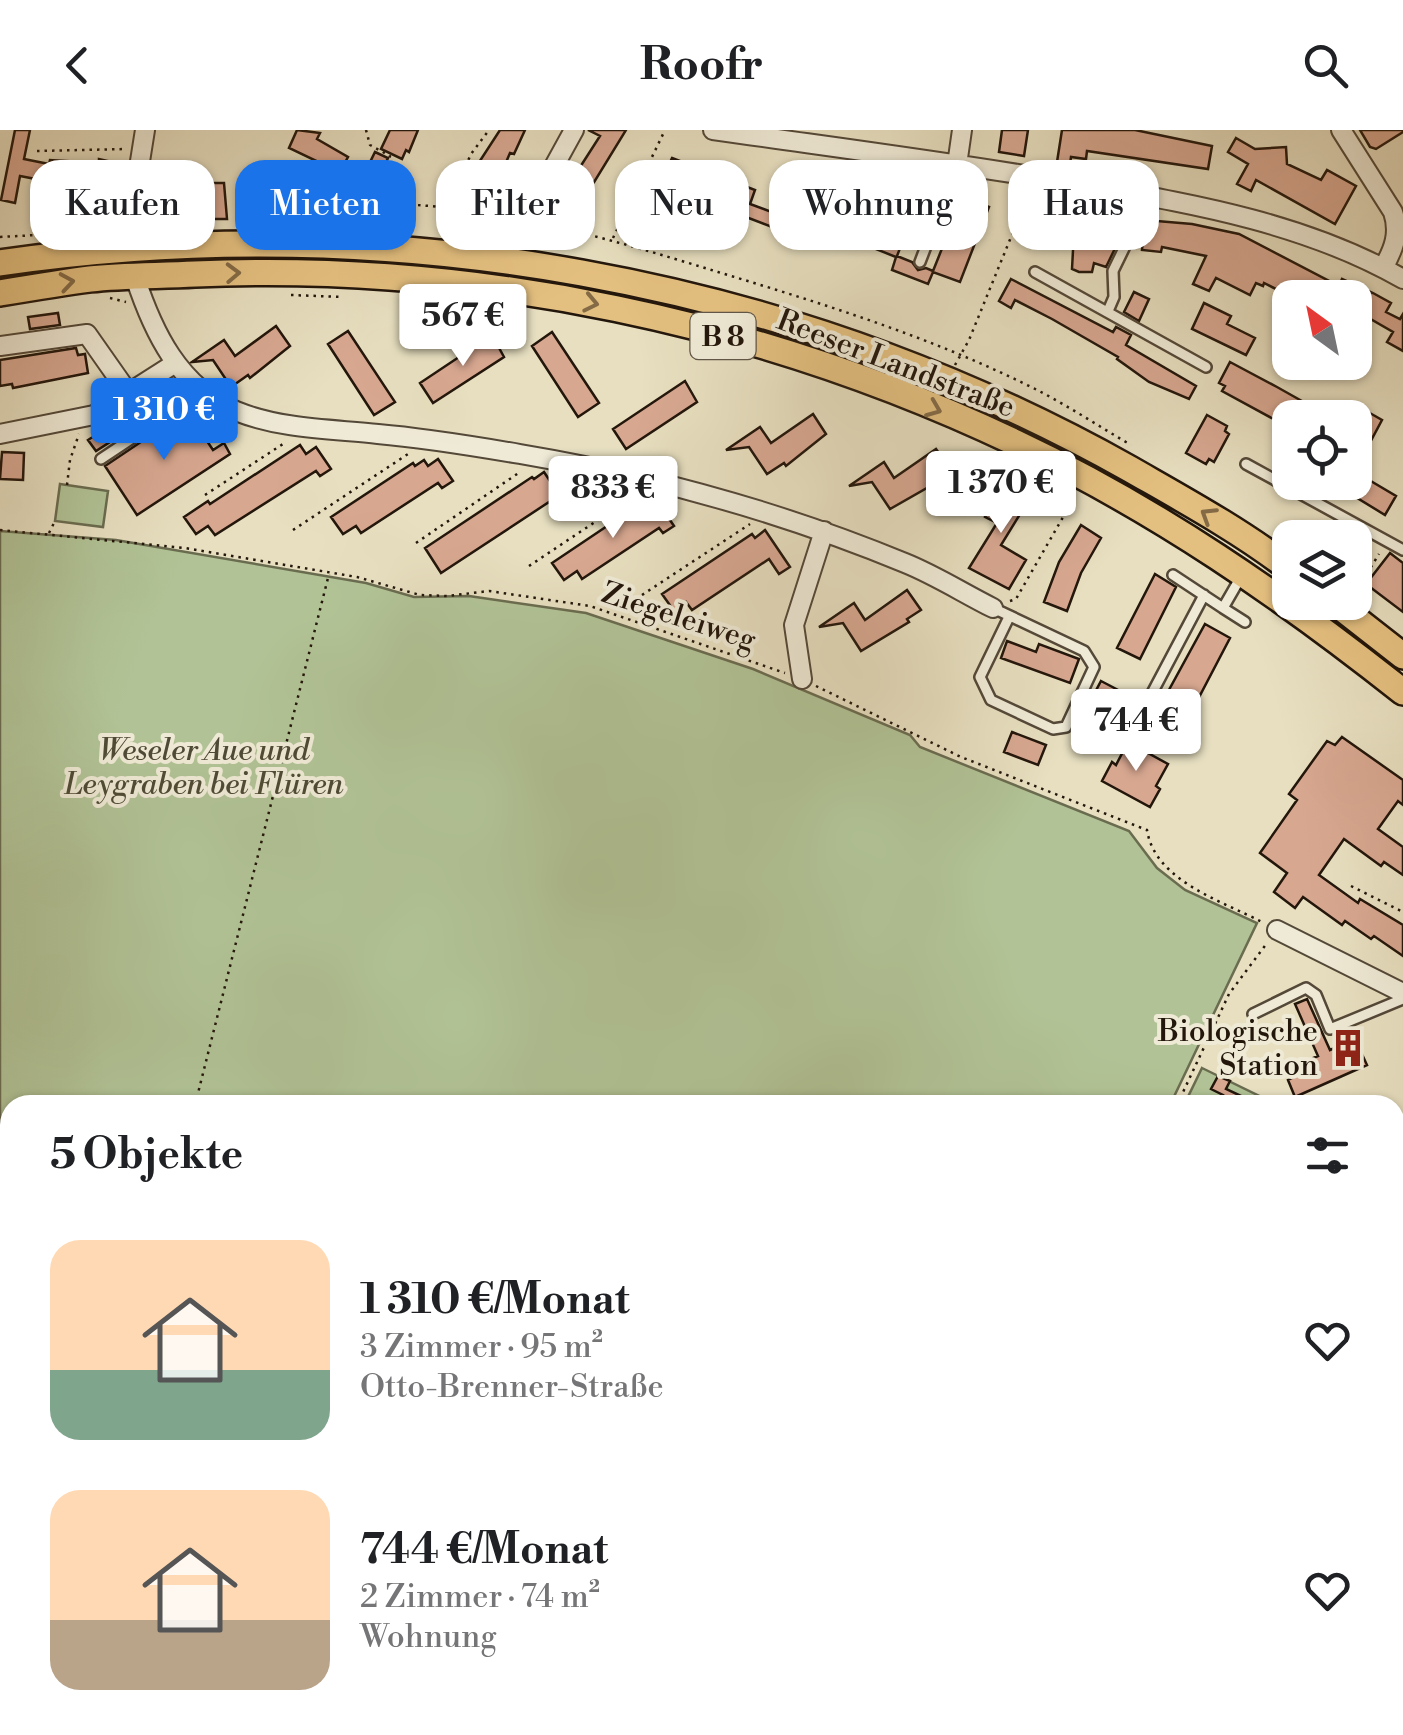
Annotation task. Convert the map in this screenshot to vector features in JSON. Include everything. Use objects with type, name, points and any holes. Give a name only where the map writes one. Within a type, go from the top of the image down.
[{"type":"main road","name":"Reeser Landstraße","points":[[215,244],[372,247],[583,272],[714,301],[835,338],[949,380],[1084,444],[1184,500],[1272,557]]},
{"type":"main road","name":"Reeser Landstraße","points":[[0,263],[102,250]]},
{"type":"main road","points":[[134,250],[139,289]]},
{"type":"main road","name":"Reeser Landstraße","points":[[0,293],[92,278],[139,289],[250,272],[417,277],[587,302],[830,366],[1015,442],[1160,520],[1244,573],[1403,692]]},
{"type":"main road","points":[[1357,620],[1403,656]]},
{"type":"street","points":[[558,160],[574,130]]},
{"type":"street","points":[[713,130],[926,160]]},
{"type":"street","points":[[959,160],[962,130]]},
{"type":"street","points":[[1341,130],[1398,226],[1393,251],[1383,268]]},
{"type":"street","points":[[1159,199],[1239,213],[1350,252],[1403,280]]},
{"type":"street","points":[[139,289],[174,364],[202,391],[236,411],[308,428],[430,440],[656,481],[824,531],[910,565],[1001,612]]},
{"type":"street","points":[[0,346],[87,334],[127,391]]},
{"type":"street","points":[[0,434],[94,415],[174,364]]},
{"type":"street","points":[[802,679],[794,625],[824,531]]},
{"type":"street","points":[[1277,930],[1402,993]]},
{"type":"lane","points":[[920,262],[925,250]]},
{"type":"lane","points":[[1108,311],[1114,297],[1114,271],[1124,250]]},
{"type":"lane","points":[[1035,272],[1206,367]]},
{"type":"lane","points":[[101,459],[202,391]]},
{"type":"lane","points":[[1246,464],[1403,550]]},
{"type":"lane","points":[[1223,608],[1244,573]]},
{"type":"lane","points":[[1174,575],[1245,622]]},
{"type":"lane","points":[[1172,740],[1148,727],[1141,714],[1204,595]]},
{"type":"lane","points":[[1001,612],[1084,651],[1094,666],[1066,727],[1053,729],[991,700],[980,677],[1001,612]]},
{"type":"lane","points":[[1253,1014],[1306,988],[1316,995],[1330,1028],[1402,993]]},
{"type":"path","points":[[366,130],[370,146],[390,156],[388,160]]},
{"type":"path","points":[[468,160],[489,130]]},
{"type":"path","points":[[612,240],[665,130]]},
{"type":"path","points":[[37,152],[144,140]]},
{"type":"path","points":[[949,380],[1008,245]]},
{"type":"path","points":[[100,294],[120,302],[139,289]]},
{"type":"path","points":[[280,294],[335,299],[350,296]]},
{"type":"path","points":[[67,486],[70,460],[80,431],[94,415]]},
{"type":"path","points":[[205,495],[308,428]]},
{"type":"path","points":[[293,530],[430,440]]},
{"type":"path","points":[[416,543],[542,458]]},
{"type":"path","points":[[1001,612],[1016,599],[1074,497],[1030,474]]},
{"type":"path","points":[[528,566],[656,481]]},
{"type":"path","points":[[642,595],[768,513]]},
{"type":"path","points":[[49,534],[55,521]]},
{"type":"path","name":"Ziegeleiweg","points":[[0,530],[148,543],[330,572],[420,595],[489,592],[590,606],[631,618],[802,679],[961,758],[1147,830],[1150,850],[1175,876],[1277,930]]},
{"type":"path","points":[[1372,568],[1390,542]]},
{"type":"path","points":[[198,1095],[330,572]]},
{"type":"path","points":[[1350,886],[1403,912]]},
{"type":"path","points":[[1182,1095],[1229,994],[1277,930]]},
{"type":"green space","points":[[60,484],[108,491],[103,527],[55,521]]},
{"type":"green space","name":"Weseler Aue und Leygraben bei Flüren","points":[[0,531],[116,540],[366,583],[414,597],[469,596],[586,613],[753,669],[910,735],[920,747],[1129,831],[1157,868],[1185,890],[1257,923],[1175,1095],[0,1095]]},
{"type":"green space","points":[[1202,1068],[1257,1095],[1189,1095]]},
{"type":"building","points":[[15,130],[30,130],[24,159],[30,160],[30,178],[20,176],[15,203],[1,200]]},
{"type":"building","points":[[297,130],[320,133],[317,139],[348,157],[314,160],[289,148]]},
{"type":"building","points":[[390,130],[418,130],[402,159],[381,149]]},
{"type":"building","points":[[500,130],[525,130],[507,160],[480,160]]},
{"type":"building","points":[[588,130],[626,130],[595,181],[595,160],[585,160],[600,136]]},
{"type":"building","points":[[1002,130],[1028,130],[1024,156],[999,152]]},
{"type":"building","points":[[1062,130],[1135,130],[1212,146],[1208,169],[1087,151],[1086,159],[1057,160]]},
{"type":"building","points":[[1360,130],[1403,132],[1376,149],[1370,147]]},
{"type":"building","points":[[1236,138],[1255,149],[1286,147],[1287,164],[1321,180],[1327,170],[1356,186],[1335,224],[1256,180],[1251,191],[1237,184],[1248,164],[1228,152]]},
{"type":"building","points":[[375,152],[388,158],[387,160],[371,160]]},
{"type":"building","points":[[215,183],[224,183],[227,219],[215,219]]},
{"type":"building","points":[[749,188],[755,190],[750,204],[769,211],[769,226],[749,218]]},
{"type":"building","points":[[1159,221],[1192,224],[1239,234],[1327,280],[1272,280],[1272,287],[1256,283],[1250,295],[1216,278],[1209,291],[1193,284],[1206,256],[1162,247],[1161,252],[1142,250],[1159,250]]},
{"type":"building","points":[[878,250],[899,250],[897,256],[912,262],[918,270],[933,271],[941,250],[972,250],[960,282],[933,272],[928,284],[892,270],[896,257]]},
{"type":"building","points":[[1073,250],[1114,250],[1106,267],[1094,263],[1092,272],[1072,269]]},
{"type":"building","points":[[1011,279],[1113,332],[1116,327],[1131,335],[1126,345],[1196,386],[1189,399],[1149,382],[1118,357],[1052,319],[1015,300],[1011,308],[999,301]]},
{"type":"building","points":[[1134,292],[1149,299],[1139,321],[1124,312]]},
{"type":"building","points":[[1372,293],[1391,303],[1386,312],[1400,319],[1403,314],[1403,351],[1387,342],[1393,332],[1372,320]]},
{"type":"building","points":[[1204,303],[1231,316],[1227,324],[1255,338],[1246,355],[1192,329]]},
{"type":"building","points":[[58,313],[60,325],[30,329],[28,317]]},
{"type":"building","points":[[276,326],[290,346],[250,378],[248,375],[231,387],[213,360],[192,362],[224,340],[235,356]]},
{"type":"building","points":[[348,331],[395,402],[374,415],[328,344]]},
{"type":"building","points":[[552,332],[599,403],[578,417],[532,346]]},
{"type":"building","points":[[492,335],[504,357],[433,403],[420,383]]},
{"type":"building","points":[[76,348],[78,355],[85,354],[88,373],[13,388],[12,384],[0,386],[0,360]]},
{"type":"building","points":[[1230,362],[1299,400],[1272,400],[1272,418],[1222,391],[1225,386],[1219,383]]},
{"type":"building","points":[[685,381],[697,402],[626,449],[613,429]]},
{"type":"building","points":[[171,386],[178,398],[96,451],[88,440]]},
{"type":"building","points":[[187,411],[213,450],[224,443],[230,454],[137,515],[105,466]]},
{"type":"building","points":[[813,414],[826,434],[786,466],[784,463],[767,474],[749,447],[726,450],[760,427],[771,443]]},
{"type":"building","points":[[1372,414],[1382,420],[1372,439]]},
{"type":"building","points":[[1207,415],[1227,426],[1225,431],[1229,434],[1214,462],[1209,459],[1206,464],[1186,453]]},
{"type":"building","points":[[300,445],[306,454],[316,447],[331,469],[320,476],[316,471],[215,535],[208,526],[196,534],[184,517]]},
{"type":"building","points":[[936,449],[950,469],[937,478],[939,481],[890,509],[872,482],[849,486],[884,462],[894,478]]},
{"type":"building","points":[[2,452],[24,453],[23,480],[0,479]]},
{"type":"building","points":[[438,459],[453,481],[442,488],[438,483],[361,533],[356,526],[343,534],[331,517],[413,463],[415,466],[424,460],[428,466]]},
{"type":"building","points":[[544,472],[568,508],[557,515],[549,502],[441,573],[425,548]]},
{"type":"building","points":[[996,479],[1030,498],[1001,545],[1026,560],[1009,589],[969,568],[997,523],[985,517],[987,512],[983,510]]},
{"type":"building","points":[[1372,482],[1396,496],[1385,515],[1360,500],[1372,500]]},
{"type":"building","points":[[659,504],[674,526],[663,533],[659,528],[582,579],[577,571],[564,580],[552,563],[634,508],[635,511],[644,505],[648,511]]},
{"type":"building","points":[[1081,525],[1101,538],[1081,573],[1067,611],[1044,602],[1059,562]]},
{"type":"building","points":[[765,530],[790,567],[779,574],[769,559],[692,610],[686,602],[674,611],[662,594],[752,534],[755,538]]},
{"type":"building","points":[[1390,553],[1403,563],[1403,612],[1372,589],[1372,576]]},
{"type":"building","points":[[1155,574],[1176,587],[1140,659],[1117,648]]},
{"type":"building","points":[[907,590],[921,610],[907,619],[909,622],[861,651],[843,623],[819,627],[854,603],[865,620]]},
{"type":"building","points":[[1205,624],[1230,638],[1185,724],[1158,710]]},
{"type":"building","points":[[1007,641],[1036,652],[1039,644],[1079,659],[1070,683],[1001,658]]},
{"type":"building","points":[[1101,681],[1120,691],[1092,744],[1073,734]]},
{"type":"building","points":[[1012,732],[1046,745],[1038,765],[1004,752]]},
{"type":"building","points":[[1342,737],[1403,780],[1403,805],[1398,801],[1378,829],[1403,847],[1403,875],[1384,862],[1381,866],[1344,839],[1319,875],[1358,903],[1360,899],[1403,925],[1403,956],[1345,921],[1342,925],[1303,897],[1295,908],[1274,892],[1287,873],[1260,853],[1297,800],[1289,794],[1327,741],[1335,745]]},
{"type":"building","points":[[1128,742],[1168,764],[1150,807],[1102,781]]},
{"type":"building","name":"Biologische Station","points":[[1307,999],[1330,1050],[1355,1039],[1367,1065],[1294,1095],[1288,1069],[1318,1056],[1295,1004]]},
{"type":"building","points":[[1218,1076],[1230,1081],[1226,1089],[1239,1095],[1223,1095],[1211,1089]]},
{"type":"place","name":"Biologische Station","points":[[1348,1048]]}]
